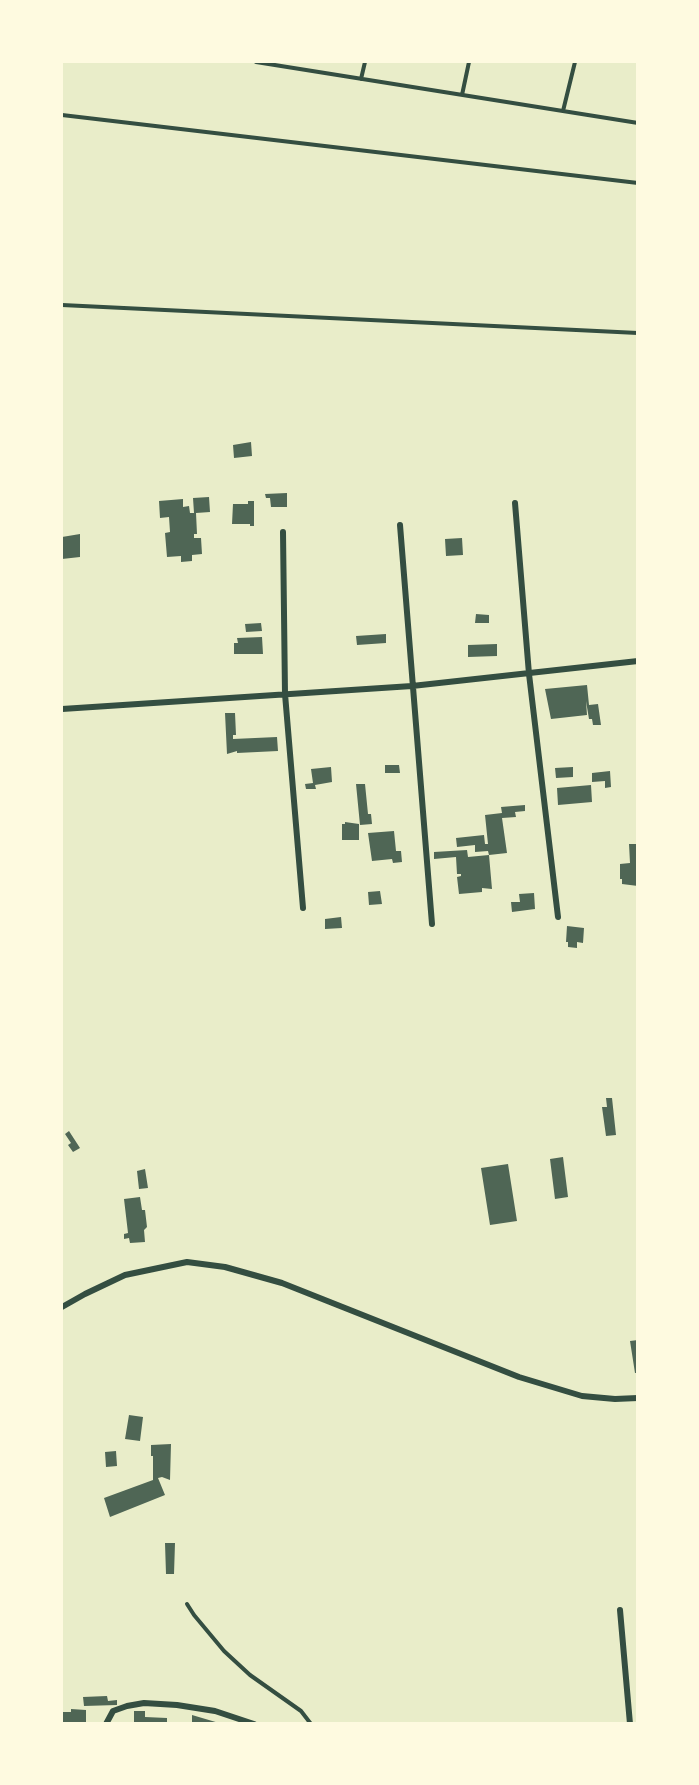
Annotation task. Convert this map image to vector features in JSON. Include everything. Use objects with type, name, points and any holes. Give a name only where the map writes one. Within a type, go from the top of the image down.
[{"type":"street","points":[[515,502],[529,674],[558,917]]},
{"type":"street","points":[[400,525],[432,924]]},
{"type":"street","points":[[283,532],[285,694],[303,908]]},
{"type":"street","points":[[62,709],[412,686],[638,662]]},
{"type":"street","points":[[62,1307],[125,1275],[187,1262],[225,1267],[282,1283],[519,1377],[582,1396],[615,1400],[638,1398]]},
{"type":"street","points":[[620,1610],[630,1724]]},
{"type":"street","points":[[106,1722],[113,1711],[144,1703],[215,1711],[254,1724]]},
{"type":"lane","points":[[256,62],[638,123]]},
{"type":"lane","points":[[361,79],[365,62]]},
{"type":"lane","points":[[462,95],[470,62]]},
{"type":"lane","points":[[563,111],[575,62]]},
{"type":"lane","points":[[62,115],[638,183]]},
{"type":"lane","points":[[62,305],[638,333]]},
{"type":"lane","points":[[188,1604],[194,1615],[224,1651],[250,1675],[301,1712],[311,1724]]},
{"type":"building","points":[[251,442],[252,456],[234,458],[233,445]]},
{"type":"building","points":[[287,493],[287,507],[271,507],[270,498],[266,498],[265,494]]},
{"type":"building","points":[[209,497],[210,512],[196,513],[197,534],[194,534],[194,538],[201,538],[202,554],[192,555],[192,561],[181,562],[181,556],[167,557],[165,533],[170,532],[169,517],[160,518],[159,501],[183,499],[183,507],[189,506],[190,513],[194,513],[193,498]]},
{"type":"building","points":[[248,501],[254,501],[254,526],[232,524],[233,504],[248,504]]},
{"type":"building","points":[[80,534],[80,557],[62,559],[62,537]]},
{"type":"building","points":[[462,538],[463,555],[446,556],[445,539]]},
{"type":"building","points":[[476,614],[489,615],[489,623],[475,623]]},
{"type":"building","points":[[261,623],[262,631],[246,632],[245,624]]},
{"type":"building","points":[[386,634],[386,643],[357,645],[356,636]]},
{"type":"building","points":[[262,637],[263,654],[234,654],[234,643],[238,643],[237,638]]},
{"type":"building","points":[[497,644],[497,656],[468,657],[468,645]]},
{"type":"building","points":[[587,685],[589,705],[598,704],[601,725],[593,725],[592,719],[589,719],[586,701],[587,715],[551,719],[545,689]]},
{"type":"building","points":[[225,713],[235,713],[236,735],[233,735],[233,739],[277,737],[278,751],[237,753],[237,751],[227,754]]},
{"type":"building","points":[[385,765],[399,765],[400,773],[385,773]]},
{"type":"building","points":[[331,767],[332,782],[315,785],[316,789],[306,789],[305,784],[313,783],[311,769]]},
{"type":"building","points":[[573,767],[573,777],[556,778],[555,768]]},
{"type":"building","points":[[610,771],[611,787],[605,788],[605,781],[592,782],[592,773]]},
{"type":"building","points":[[356,784],[365,784],[368,814],[371,814],[372,824],[360,825]]},
{"type":"building","points":[[591,785],[592,802],[558,805],[557,788]]},
{"type":"building","points":[[525,805],[525,811],[515,812],[516,817],[502,818],[507,853],[489,855],[488,851],[475,852],[475,845],[457,847],[456,838],[484,835],[485,844],[488,844],[485,815],[502,813],[501,807]]},
{"type":"building","points":[[345,822],[359,824],[359,840],[342,840],[342,824]]},
{"type":"building","points":[[394,831],[396,851],[401,851],[402,862],[393,863],[392,859],[372,861],[368,833]]},
{"type":"building","points":[[629,844],[638,844],[638,886],[622,884],[622,879],[620,879],[620,864],[630,863]]},
{"type":"building","points":[[467,850],[468,857],[489,855],[492,889],[482,888],[482,892],[459,894],[457,877],[461,874],[457,874],[456,857],[434,859],[434,852]]},
{"type":"building","points":[[380,891],[382,904],[369,905],[368,892]]},
{"type":"building","points":[[534,893],[535,909],[512,912],[511,902],[520,902],[519,894]]},
{"type":"building","points":[[341,917],[342,928],[325,929],[325,919]]},
{"type":"building","points":[[567,926],[584,928],[583,943],[577,942],[577,948],[568,947]]},
{"type":"building","points":[[606,1098],[612,1098],[616,1135],[606,1136],[602,1107],[607,1107]]},
{"type":"building","points":[[69,1131],[80,1148],[73,1152],[68,1145],[71,1143],[65,1134]]},
{"type":"building","points":[[563,1157],[568,1197],[555,1199],[550,1159]]},
{"type":"building","points":[[508,1164],[517,1221],[490,1225],[481,1168]]},
{"type":"building","points":[[145,1169],[148,1188],[139,1189],[137,1171]]},
{"type":"building","points":[[140,1197],[142,1210],[145,1210],[147,1227],[144,1230],[145,1242],[130,1243],[129,1238],[124,1239],[124,1234],[128,1233],[124,1199]]},
{"type":"building","points":[[638,1340],[638,1373],[635,1373],[630,1341]]},
{"type":"building","points":[[129,1415],[143,1417],[140,1441],[125,1439]]},
{"type":"building","points":[[171,1444],[170,1480],[158,1478],[165,1495],[110,1517],[104,1498],[153,1480],[151,1445]]},
{"type":"building","points":[[116,1451],[117,1466],[106,1467],[105,1452]]},
{"type":"building","points":[[165,1543],[175,1543],[174,1574],[166,1574]]},
{"type":"building","points":[[107,1696],[108,1701],[117,1700],[117,1705],[84,1706],[83,1697]]},
{"type":"building","points":[[71,1709],[86,1710],[86,1724],[62,1724],[62,1712],[71,1712]]},
{"type":"building","points":[[134,1711],[145,1711],[145,1717],[167,1718],[167,1724],[134,1724]]},
{"type":"building","points":[[192,1715],[219,1723],[219,1724],[192,1724]]}]
